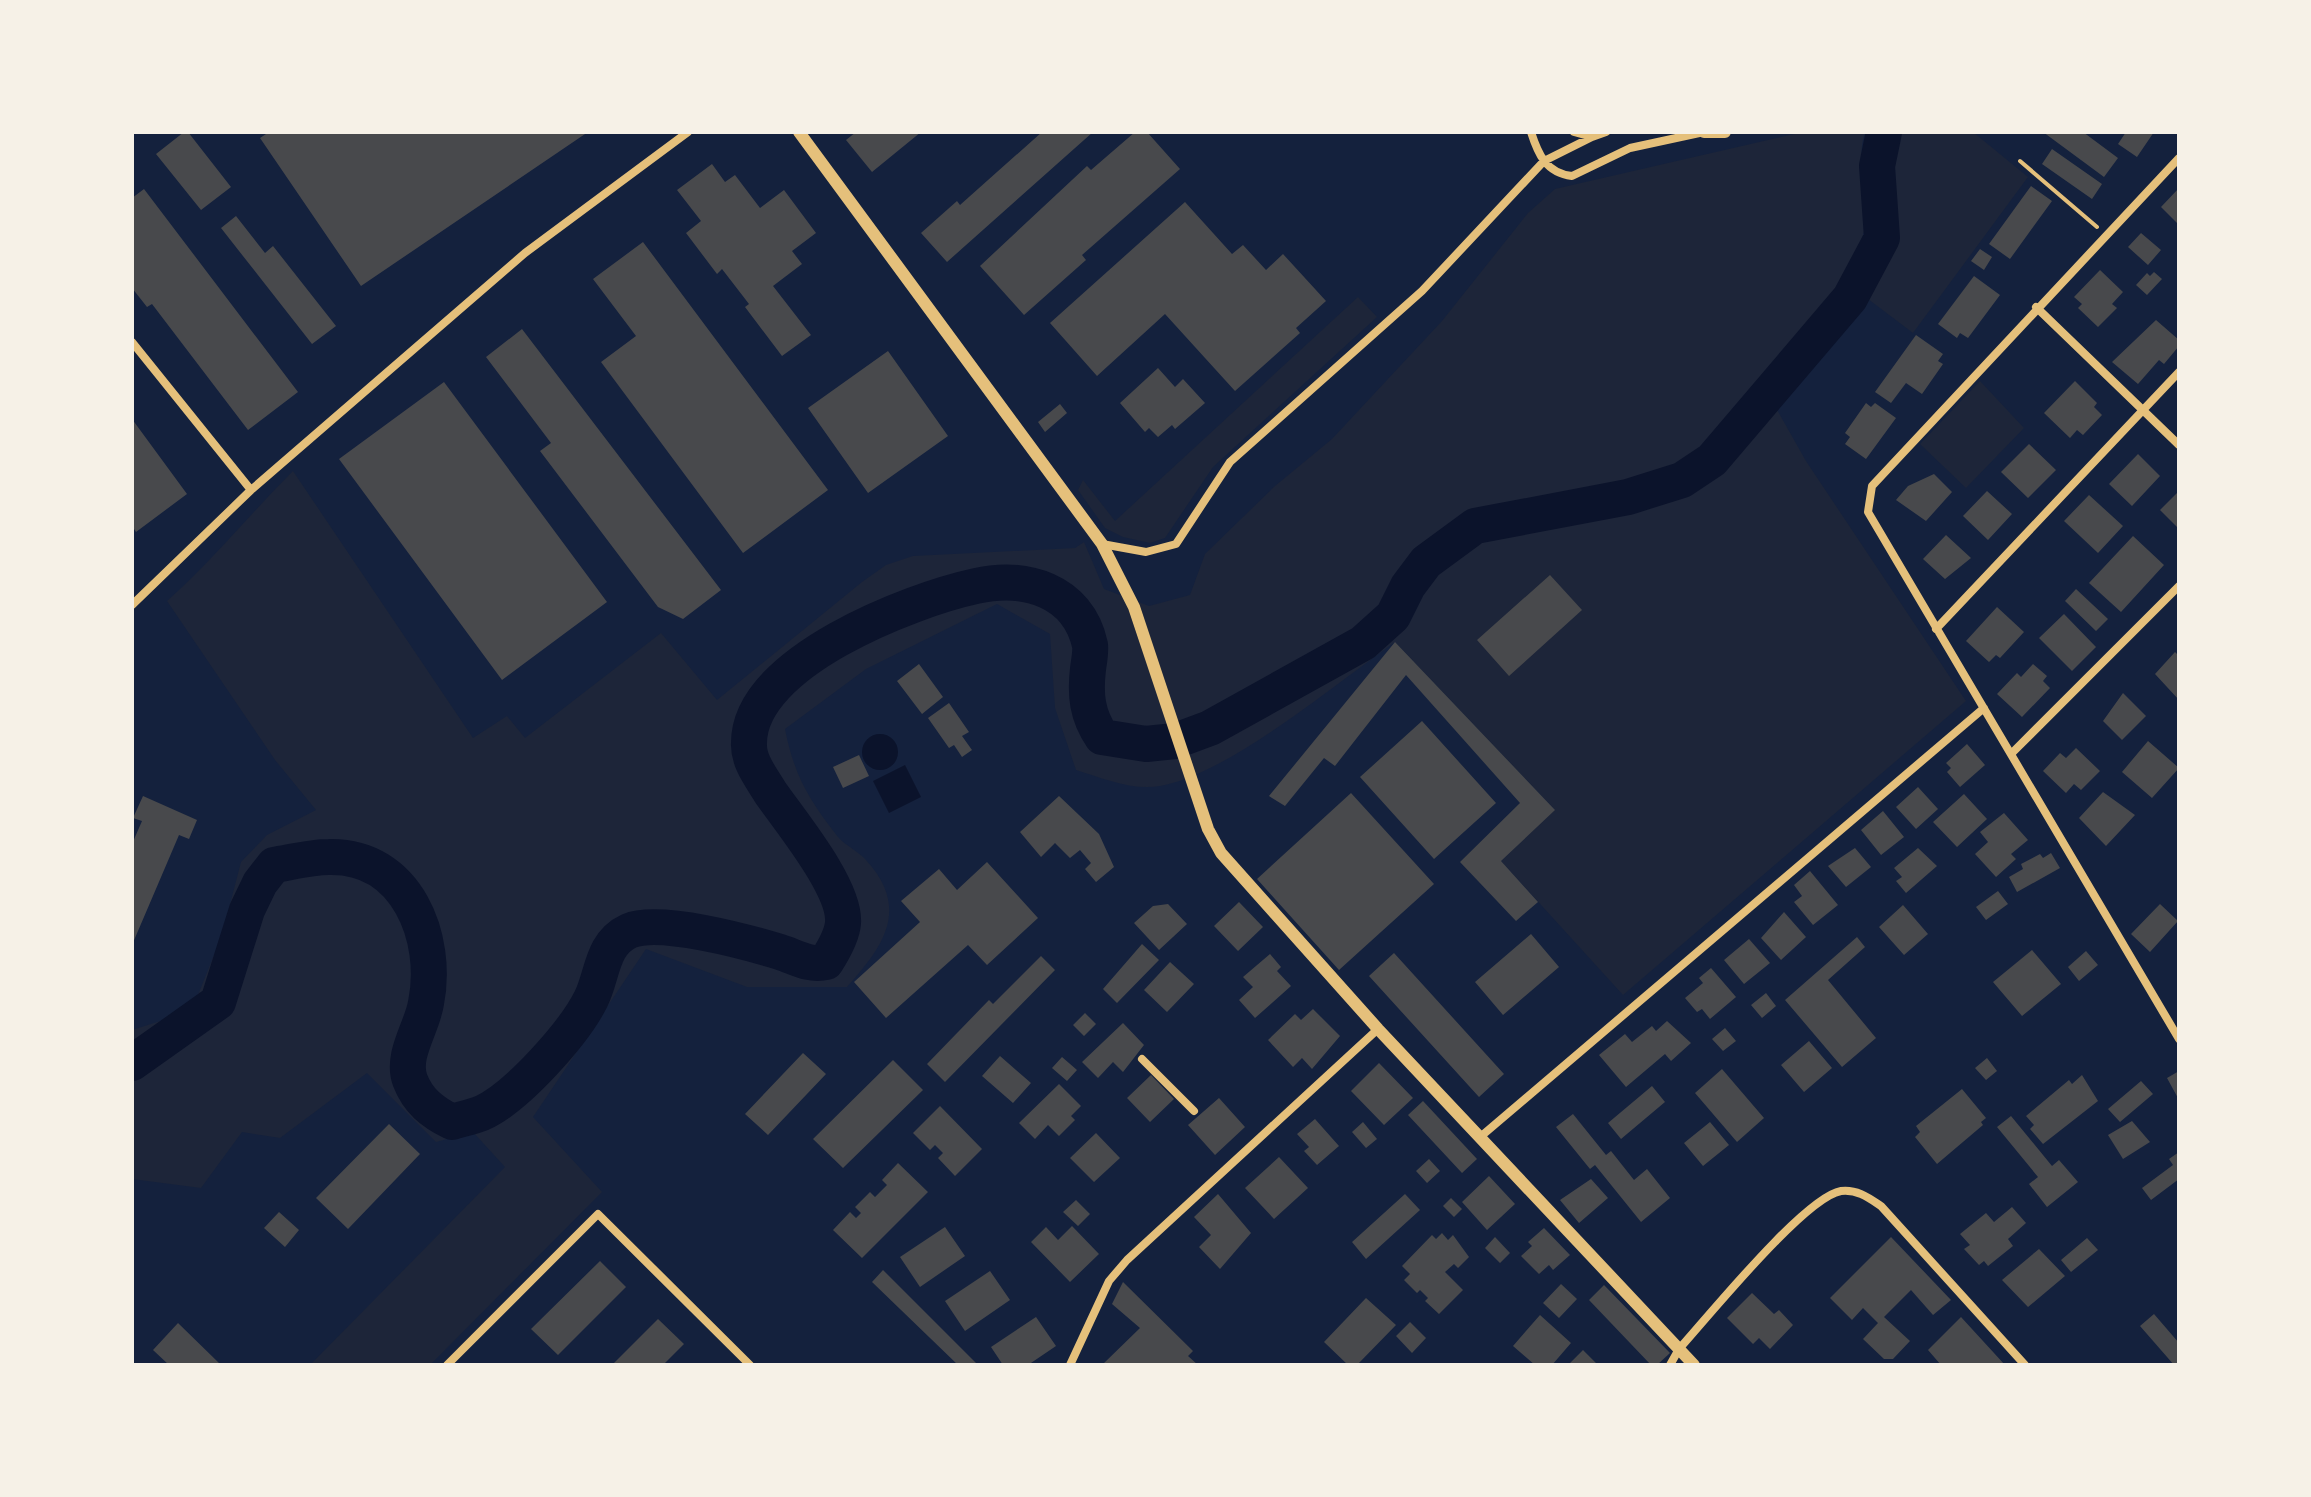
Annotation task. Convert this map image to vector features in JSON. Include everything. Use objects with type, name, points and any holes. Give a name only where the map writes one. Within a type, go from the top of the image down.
[{"type":"street","points":[[132,605],[251,490],[525,253],[688,132]]},
{"type":"street","points":[[799,132],[1102,544],[1134,607],[1208,829],[1221,853],[1378,1029],[1694,1365]]},
{"type":"street","points":[[1531,132],[1544,161],[1552,170],[1572,176],[1630,148],[1704,132],[1725,132]]},
{"type":"street","points":[[1574,132],[1592,137]]},
{"type":"street","points":[[1102,544],[1146,552],[1176,544],[1230,462],[1422,291],[1544,161],[1606,132]]},
{"type":"street","points":[[2179,158],[2036,307],[1872,486],[1868,512],[2179,1039]]},
{"type":"street","points":[[2036,307],[2179,445]]},
{"type":"street","points":[[132,342],[251,490]]},
{"type":"street","points":[[1936,629],[2179,372]]},
{"type":"street","points":[[2011,754],[2179,586]]},
{"type":"street","points":[[1479,1138],[1984,708]]},
{"type":"street","points":[[1070,1365],[1109,1281],[1127,1260],[1378,1029]]},
{"type":"street","points":[[1142,1059],[1194,1111]]},
{"type":"street","points":[[1670,1365],[1679,1349],[1804,1214],[1841,1191],[1863,1194],[1881,1206],[2025,1365]]},
{"type":"street","points":[[447,1365],[598,1214],[750,1365]]},
{"type":"path","points":[[2020,161],[2106,234]]},
{"type":"shaded area","points":[[1803,132],[1865,132],[1862,156],[1867,204],[1865,228],[1854,260],[1819,321],[1797,350],[1701,455],[1715,468],[1772,401],[1806,461],[1966,701],[1623,995],[1501,861],[1554,809],[1395,642],[1249,746],[1187,778],[1160,786],[1139,787],[1076,770],[1055,708],[1050,634],[997,604],[866,669],[785,729],[798,774],[811,799],[838,837],[866,860],[880,878],[887,895],[887,927],[871,957],[847,987],[747,987],[646,949],[533,1117],[602,1192],[430,1365],[310,1365],[505,1167],[473,1132],[436,1142],[367,1073],[280,1138],[242,1132],[201,1188],[132,1179],[132,1030],[176,1016],[196,1000],[222,935],[241,862],[267,835],[316,810],[275,760],[167,601],[293,471],[473,738],[507,716],[525,738],[661,633],[717,700],[862,582],[886,565],[913,556],[1075,548],[1084,542],[1104,589],[1149,606],[1190,595],[1205,554],[1275,486],[1332,439],[1442,321],[1528,213],[1555,189]]},
{"type":"shaded area","points":[[1895,132],[1973,132],[2028,177],[1913,333],[1868,299],[1896,235],[1886,163]]},
{"type":"shaded area","points":[[1358,297],[1377,317],[1213,467],[1165,538],[1150,543],[1123,537],[1105,528],[1078,490],[1083,480],[1115,521]]},
{"type":"shaded area","points":[[1980,381],[2024,428],[1966,488],[1920,444]]},
{"type":"shaded area","points":[[880,734],[893,739],[898,752],[893,765],[880,770],[867,765],[862,752],[867,739]]},
{"type":"shaded area","points":[[905,765],[921,797],[889,813],[873,781]]},
{"type":"building","points":[[188,132],[231,187],[201,210],[156,154]]},
{"type":"building","points":[[269,132],[588,132],[361,286],[260,138]]},
{"type":"building","points":[[856,132],[921,132],[872,172],[846,140]]},
{"type":"building","points":[[1042,132],[1093,132],[947,262],[921,233],[957,201],[960,205]]},
{"type":"building","points":[[1135,132],[1147,132],[1180,169],[1082,255],[1086,260],[1024,315],[980,266],[1087,166],[1091,170]]},
{"type":"building","points":[[2043,132],[2083,132],[2118,158],[2104,177]]},
{"type":"building","points":[[2126,132],[2154,132],[2137,157],[2118,144]]},
{"type":"building","points":[[2052,149],[2102,184],[2092,199],[2042,164]]},
{"type":"building","points":[[712,164],[725,182],[735,175],[760,208],[784,190],[816,233],[792,251],[802,264],[773,286],[811,335],[782,356],[745,307],[749,304],[722,269],[717,274],[686,233],[701,221],[677,190]]},
{"type":"building","points":[[2031,186],[2052,201],[2010,259],[1989,244]]},
{"type":"building","points":[[2179,188],[2179,225],[2161,207]]},
{"type":"building","points":[[144,189],[298,392],[248,430],[152,304],[147,307],[132,288],[132,198]]},
{"type":"building","points":[[1185,202],[1232,254],[1243,245],[1266,270],[1283,254],[1326,301],[1296,328],[1300,333],[1235,391],[1165,314],[1097,376],[1050,323]]},
{"type":"building","points":[[236,216],[265,253],[273,246],[336,326],[312,344],[221,228]]},
{"type":"building","points":[[2141,233],[2161,250],[2148,265],[2128,247]]},
{"type":"building","points":[[643,242],[828,490],[743,553],[601,362],[636,336],[593,279]]},
{"type":"building","points":[[1980,249],[1992,257],[1984,270],[1971,261]]},
{"type":"building","points":[[2100,270],[2123,292],[2112,304],[2117,308],[2098,327],[2078,308],[2082,304],[2074,297]]},
{"type":"building","points":[[2154,272],[2162,279],[2147,295],[2136,285],[2147,273],[2150,276]]},
{"type":"building","points":[[1974,276],[2000,295],[1968,338],[1960,333],[1957,338],[1938,324]]},
{"type":"building","points":[[2156,320],[2179,340],[2179,346],[2164,364],[2159,360],[2138,384],[2112,362]]},
{"type":"building","points":[[522,329],[721,590],[683,619],[658,607],[540,451],[551,443],[486,357]]},
{"type":"building","points":[[1916,335],[1943,354],[1938,361],[1943,364],[1922,394],[1906,383],[1891,403],[1875,392]]},
{"type":"building","points":[[888,351],[948,436],[868,493],[808,408]]},
{"type":"building","points":[[1158,368],[1175,387],[1183,379],[1205,403],[1175,429],[1172,425],[1158,437],[1149,428],[1145,432],[1120,403]]},
{"type":"building","points":[[2075,381],[2097,403],[2094,407],[2102,415],[2083,435],[2077,430],[2070,438],[2044,413]]},
{"type":"building","points":[[444,382],[607,602],[502,680],[339,459]]},
{"type":"building","points":[[1866,403],[1871,407],[1875,403],[1896,418],[1866,459],[1845,444],[1850,437],[1845,433]]},
{"type":"building","points":[[1060,404],[1067,413],[1045,432],[1038,422]]},
{"type":"building","points":[[132,419],[187,494],[136,532],[132,526]]},
{"type":"building","points":[[2029,444],[2056,470],[2028,498],[2001,472]]},
{"type":"building","points":[[2138,454],[2160,476],[2132,506],[2109,484]]},
{"type":"building","points":[[1934,474],[1952,492],[1926,521],[1896,500],[1908,486]]},
{"type":"building","points":[[1987,491],[2012,514],[1988,540],[1963,516]]},
{"type":"building","points":[[2179,491],[2179,529],[2160,510]]},
{"type":"building","points":[[2089,495],[2123,526],[2098,553],[2064,521]]},
{"type":"building","points":[[1946,535],[1971,558],[1945,579],[1923,559]]},
{"type":"building","points":[[2133,536],[2164,565],[2121,612],[2089,583]]},
{"type":"building","points":[[1550,575],[1582,610],[1509,676],[1477,640]]},
{"type":"building","points":[[2076,589],[2108,619],[2096,631],[2065,601]]},
{"type":"building","points":[[1997,607],[2024,632],[2000,658],[1996,655],[1989,662],[1966,641]]},
{"type":"building","points":[[2064,614],[2096,647],[2072,671],[2039,638]]},
{"type":"building","points":[[1395,642],[1555,810],[1501,861],[1538,902],[1516,921],[1460,862],[1520,803],[1406,675],[1335,766],[1324,758],[1285,806],[1269,796]]},
{"type":"building","points":[[2175,652],[2179,656],[2179,700],[2155,674]]},
{"type":"building","points":[[919,664],[943,697],[922,714],[897,681]]},
{"type":"building","points":[[2033,664],[2047,676],[2043,681],[2050,688],[2022,717],[1997,694],[2017,673],[2021,677]]},
{"type":"building","points":[[2123,693],[2146,716],[2122,740],[2103,721]]},
{"type":"building","points":[[949,703],[969,732],[962,736],[972,750],[962,757],[954,745],[949,748],[928,718]]},
{"type":"building","points":[[1422,721],[1496,803],[1434,859],[1360,777]]},
{"type":"building","points":[[2148,741],[2179,768],[2152,798],[2122,772]]},
{"type":"building","points":[[1967,744],[1985,765],[1960,787],[1947,772],[1951,768],[1946,763]]},
{"type":"building","points":[[2076,748],[2100,771],[2081,790],[2074,784],[2066,793],[2043,771],[2060,753],[2066,758]]},
{"type":"building","points":[[859,755],[869,776],[843,788],[833,767]]},
{"type":"building","points":[[1918,787],[1938,809],[1916,829],[1896,807]]},
{"type":"building","points":[[2103,792],[2135,815],[2106,846],[2079,818]]},
{"type":"building","points":[[1351,793],[1434,884],[1339,970],[1257,879]]},
{"type":"building","points":[[1964,794],[1987,819],[1957,847],[1933,822]]},
{"type":"building","points":[[143,796],[197,820],[189,839],[179,835],[132,945],[132,844],[142,821],[133,818]]},
{"type":"building","points":[[1059,796],[1099,834],[1114,867],[1096,882],[1085,869],[1091,863],[1080,850],[1070,858],[1055,843],[1041,857],[1020,832]]},
{"type":"building","points":[[1883,811],[1904,837],[1881,855],[1861,830]]},
{"type":"building","points":[[2004,813],[2028,840],[2011,854],[2016,859],[1996,877],[1975,854],[1988,842],[1980,832]]},
{"type":"building","points":[[1855,848],[1871,867],[1846,887],[1828,866]]},
{"type":"building","points":[[1918,848],[1937,866],[1906,893],[1896,881],[1902,877],[1894,868]]},
{"type":"building","points":[[2051,853],[2060,868],[2017,892],[2009,877],[2023,869],[2021,864],[2040,854],[2043,858]]},
{"type":"building","points":[[987,862],[1038,918],[987,965],[968,945],[886,1018],[854,982],[920,922],[901,901],[939,869],[957,890]]},
{"type":"building","points":[[1810,871],[1838,905],[1813,925],[1794,902],[1802,896],[1794,885]]},
{"type":"building","points":[[1998,891],[2008,904],[1986,920],[1976,907]]},
{"type":"building","points":[[1239,902],[1263,927],[1238,951],[1214,926]]},
{"type":"building","points":[[1168,904],[1187,924],[1159,950],[1134,923],[1153,906]]},
{"type":"building","points":[[2160,904],[2178,921],[2150,952],[2131,934]]},
{"type":"building","points":[[1903,905],[1928,934],[1904,955],[1879,927]]},
{"type":"building","points":[[1784,912],[1806,937],[1781,960],[1761,938]]},
{"type":"building","points":[[1531,934],[1559,967],[1503,1015],[1475,982]]},
{"type":"building","points":[[1857,937],[1865,947],[1828,980],[1876,1038],[1842,1067],[1785,1000]]},
{"type":"building","points":[[1749,939],[1770,963],[1744,984],[1724,960]]},
{"type":"building","points":[[1142,944],[1159,960],[1117,1003],[1103,989]]},
{"type":"building","points":[[2032,950],[2061,984],[2022,1016],[1993,982]]},
{"type":"building","points":[[2086,951],[2098,965],[2079,981],[2068,967]]},
{"type":"building","points":[[1394,953],[1504,1074],[1479,1097],[1369,976]]},
{"type":"building","points":[[1270,954],[1281,967],[1277,971],[1291,986],[1255,1018],[1239,1000],[1253,987],[1243,977]]},
{"type":"building","points":[[1041,956],[1055,970],[945,1082],[927,1064],[989,1000],[993,1004]]},
{"type":"building","points":[[1170,962],[1194,984],[1167,1012],[1144,990]]},
{"type":"building","points":[[1711,968],[1736,997],[1710,1019],[1702,1009],[1697,1012],[1685,998],[1703,983],[1699,978]]},
{"type":"building","points":[[1766,993],[1776,1006],[1762,1018],[1751,1005]]},
{"type":"building","points":[[1313,1009],[1340,1036],[1312,1069],[1302,1058],[1293,1067],[1268,1040],[1295,1014],[1301,1020]]},
{"type":"building","points":[[1085,1013],[1096,1024],[1084,1036],[1073,1025]]},
{"type":"building","points":[[1667,1021],[1691,1043],[1671,1061],[1665,1054],[1626,1087],[1599,1055],[1625,1034],[1632,1042],[1652,1026],[1656,1031]]},
{"type":"building","points":[[1123,1023],[1144,1045],[1123,1072],[1113,1062],[1098,1078],[1082,1062]]},
{"type":"building","points":[[1725,1028],[1736,1041],[1723,1051],[1712,1039]]},
{"type":"building","points":[[1809,1041],[1832,1068],[1804,1092],[1781,1065]]},
{"type":"building","points":[[803,1053],[826,1074],[768,1135],[745,1114]]},
{"type":"building","points":[[1000,1056],[1031,1083],[1013,1103],[982,1076]]},
{"type":"building","points":[[1062,1057],[1077,1070],[1067,1081],[1052,1068]]},
{"type":"building","points":[[1987,1058],[1997,1071],[1986,1080],[1975,1068]]},
{"type":"building","points":[[893,1060],[923,1090],[843,1168],[813,1139]]},
{"type":"building","points":[[1379,1063],[1413,1098],[1384,1125],[1351,1091]]},
{"type":"building","points":[[1722,1069],[1764,1118],[1737,1142],[1695,1093]]},
{"type":"building","points":[[2179,1071],[2179,1100],[2167,1078]]},
{"type":"building","points":[[1151,1075],[1174,1099],[1150,1122],[1127,1098]]},
{"type":"building","points":[[2082,1075],[2098,1101],[2043,1144],[2030,1129],[2034,1125],[2026,1116],[2069,1080],[2072,1084]]},
{"type":"building","points":[[2141,1081],[2153,1094],[2120,1122],[2108,1109]]},
{"type":"building","points":[[1059,1084],[1081,1106],[1071,1116],[1075,1120],[1059,1136],[1048,1125],[1035,1139],[1019,1123]]},
{"type":"building","points":[[1652,1086],[1665,1102],[1621,1139],[1608,1123]]},
{"type":"building","points":[[1962,1089],[1986,1118],[1981,1122],[1983,1125],[1937,1164],[1915,1137],[1920,1132],[1916,1126]]},
{"type":"building","points":[[1219,1098],[1245,1127],[1215,1155],[1188,1125]]},
{"type":"building","points":[[1423,1101],[1477,1159],[1462,1173],[1408,1115]]},
{"type":"building","points":[[940,1106],[982,1149],[955,1176],[938,1158],[943,1153],[935,1145],[930,1150],[913,1133]]},
{"type":"building","points":[[1573,1114],[1606,1155],[1611,1151],[1634,1180],[1647,1169],[1670,1198],[1641,1222],[1595,1165],[1590,1169],[1556,1127]]},
{"type":"building","points":[[2011,1116],[2052,1166],[2059,1160],[2078,1182],[2047,1207],[2029,1184],[2038,1177],[1997,1127]]},
{"type":"building","points":[[1315,1119],[1339,1146],[1317,1165],[1304,1151],[1309,1147],[1297,1134]]},
{"type":"building","points":[[2132,1121],[2150,1142],[2123,1159],[2108,1135]]},
{"type":"building","points":[[1363,1122],[1377,1139],[1366,1148],[1352,1132]]},
{"type":"building","points":[[1710,1122],[1729,1145],[1703,1166],[1684,1143]]},
{"type":"building","points":[[389,1124],[420,1154],[348,1229],[316,1198]]},
{"type":"building","points":[[1096,1133],[1120,1158],[1094,1182],[1070,1158]]},
{"type":"building","points":[[2179,1152],[2179,1179],[2151,1200],[2142,1188],[2173,1165],[2169,1159]]},
{"type":"building","points":[[1279,1157],[1308,1188],[1274,1219],[1245,1188]]},
{"type":"building","points":[[1429,1159],[1440,1171],[1427,1183],[1416,1171]]},
{"type":"building","points":[[898,1163],[928,1192],[862,1258],[833,1230],[850,1212],[856,1218],[861,1213],[855,1207],[870,1192],[875,1197],[887,1185],[882,1180]]},
{"type":"building","points":[[1489,1176],[1515,1204],[1487,1230],[1462,1202]]},
{"type":"building","points":[[1591,1179],[1608,1198],[1579,1223],[1560,1200]]},
{"type":"building","points":[[1218,1194],[1251,1233],[1220,1269],[1199,1247],[1211,1235],[1194,1217]]},
{"type":"building","points":[[1405,1194],[1420,1210],[1366,1259],[1352,1242]]},
{"type":"building","points":[[1451,1198],[1462,1209],[1454,1217],[1443,1206]]},
{"type":"building","points":[[1076,1200],[1090,1214],[1078,1226],[1063,1212]]},
{"type":"building","points":[[2012,1207],[2026,1223],[2008,1239],[2013,1246],[1988,1266],[1984,1261],[1979,1265],[1964,1249],[1970,1245],[1960,1234],[1986,1213],[1994,1222]]},
{"type":"building","points":[[279,1212],[299,1230],[285,1247],[264,1228]]},
{"type":"building","points":[[1072,1226],[1099,1254],[1070,1282],[1031,1242],[1046,1227],[1058,1240]]},
{"type":"building","points":[[945,1227],[965,1256],[920,1287],[900,1257]]},
{"type":"building","points":[[1544,1228],[1570,1255],[1553,1270],[1549,1265],[1539,1274],[1521,1256],[1532,1246],[1528,1242]]},
{"type":"building","points":[[1442,1233],[1448,1240],[1453,1235],[1469,1257],[1458,1268],[1454,1264],[1445,1272],[1463,1290],[1439,1314],[1425,1301],[1428,1298],[1420,1290],[1417,1293],[1404,1280],[1410,1274],[1402,1266],[1432,1235],[1436,1239]]},
{"type":"building","points":[[1495,1237],[1510,1253],[1500,1263],[1485,1248]]},
{"type":"building","points":[[1891,1237],[1951,1300],[1933,1315],[1911,1290],[1884,1317],[1910,1341],[1893,1359],[1884,1359],[1863,1339],[1878,1323],[1863,1308],[1852,1320],[1830,1298]]},
{"type":"building","points":[[2087,1238],[2098,1250],[2071,1272],[2061,1260]]},
{"type":"building","points":[[2039,1249],[2065,1276],[2028,1307],[2002,1280]]},
{"type":"building","points":[[600,1261],[626,1287],[558,1355],[531,1329]]},
{"type":"building","points":[[883,1270],[978,1365],[958,1365],[872,1282]]},
{"type":"building","points":[[990,1271],[1010,1300],[965,1331],[945,1301]]},
{"type":"building","points":[[1123,1282],[1193,1351],[1188,1356],[1198,1365],[1102,1365],[1140,1328],[1112,1304]]},
{"type":"building","points":[[1561,1284],[1577,1299],[1559,1318],[1543,1303]]},
{"type":"building","points":[[1604,1285],[1670,1353],[1657,1365],[1651,1365],[1589,1300]]},
{"type":"building","points":[[1752,1293],[1774,1314],[1779,1310],[1793,1325],[1770,1349],[1759,1338],[1753,1344],[1727,1318]]},
{"type":"building","points":[[1366,1298],[1396,1325],[1357,1365],[1348,1365],[1324,1342]]},
{"type":"building","points":[[2154,1314],[2179,1343],[2179,1365],[2174,1365],[2140,1326]]},
{"type":"building","points":[[1540,1315],[1571,1343],[1552,1365],[1535,1365],[1513,1346]]},
{"type":"building","points":[[1036,1317],[1056,1346],[1028,1365],[1003,1365],[991,1347]]},
{"type":"building","points":[[1961,1317],[2005,1365],[1941,1365],[1928,1350]]},
{"type":"building","points":[[658,1319],[684,1344],[663,1365],[612,1365]]},
{"type":"building","points":[[1410,1322],[1426,1338],[1412,1353],[1396,1336]]},
{"type":"building","points":[[178,1323],[219,1363],[169,1365],[153,1350]]},
{"type":"building","points":[[1583,1350],[1598,1365],[1568,1365]]},
{"type":"waterway","points":[[132,1063],[218,1002],[247,910],[260,883],[274,865],[308,859],[329,857],[356,860],[379,870],[397,885],[412,905],[422,928],[429,978],[424,1012],[410,1051],[408,1071],[413,1087],[422,1100],[452,1122],[482,1113],[496,1105],[543,1063],[583,1013],[613,944],[629,931],[661,927],[682,929],[747,943],[808,962],[826,962],[843,923],[836,892],[815,855],[759,775],[749,750],[756,714],[775,686],[804,661],[876,620],[948,593],[994,583],[1030,585],[1062,599],[1084,626],[1090,648],[1088,704],[1102,737],[1146,744],[1175,741],[1210,728],[1363,643],[1393,616],[1408,586],[1426,562],[1475,526],[1628,497],[1682,480],[1712,460],[1850,298],[1882,238],[1877,166],[1884,132]]}]
